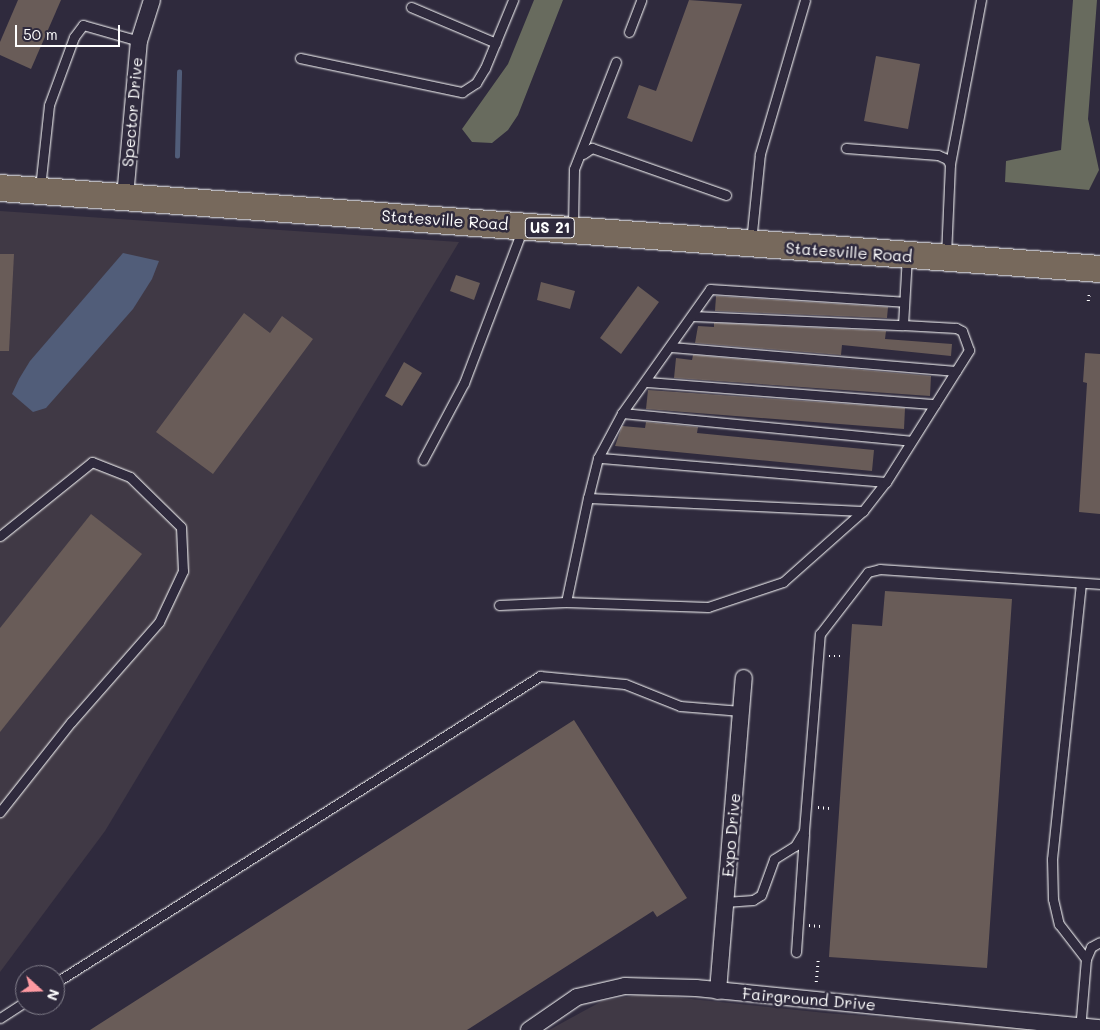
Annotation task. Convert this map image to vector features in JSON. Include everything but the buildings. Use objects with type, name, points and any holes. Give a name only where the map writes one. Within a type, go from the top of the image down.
[{"type":"main road","name":"Statesville Road","points":[[0,188],[524,226],[751,245],[1100,269]]},
{"type":"street","name":"Spector Drive","points":[[125,197],[139,41],[152,0]]},
{"type":"street","name":"Expo Drive","points":[[718,991],[744,678]]},
{"type":"street","name":"Fairground Drive","points":[[528,1030],[577,997],[598,989],[650,986],[718,991],[1081,1028],[1100,1028]]},
{"type":"lane","points":[[300,58],[462,92],[476,83],[514,0]]},
{"type":"lane","points":[[629,32],[641,0]]},
{"type":"lane","points":[[751,245],[760,154],[805,0]]},
{"type":"lane","points":[[946,258],[950,164],[981,0]]},
{"type":"lane","points":[[411,7],[496,42]]},
{"type":"lane","points":[[40,191],[49,105],[74,37],[84,25],[139,41]]},
{"type":"lane","points":[[573,230],[574,169],[582,154],[616,62]]},
{"type":"lane","points":[[582,154],[592,148],[726,195]]},
{"type":"lane","points":[[846,148],[938,154],[950,164]]},
{"type":"lane","points":[[423,460],[464,383],[524,226]]},
{"type":"lane","points":[[903,325],[907,256]]},
{"type":"lane","points":[[566,602],[598,458],[622,413],[647,382],[710,289],[904,302]]},
{"type":"lane","points":[[500,605],[566,602],[708,607],[783,582],[863,511],[886,482],[910,441],[969,350],[962,331],[903,325],[693,316]]},
{"type":"lane","points":[[671,346],[956,371]]},
{"type":"lane","points":[[647,382],[935,404]]},
{"type":"lane","points":[[622,413],[910,441]]},
{"type":"lane","points":[[598,458],[886,482]]},
{"type":"lane","points":[[0,536],[92,462],[130,477],[181,527],[183,570],[159,622],[71,722],[0,812]]},
{"type":"lane","points":[[588,498],[863,511]]},
{"type":"lane","points":[[796,952],[820,634],[868,572],[880,569],[1100,584]]},
{"type":"lane","points":[[1081,583],[1052,859],[1053,899],[1059,924],[1086,959]]},
{"type":"lane","points":[[65,977],[540,676],[626,684],[680,706],[741,711]]},
{"type":"lane","points":[[726,902],[753,900],[761,895],[774,859],[795,846],[804,832]]},
{"type":"lane","points":[[1081,1028],[1086,959],[1091,947],[1100,942]]},
{"type":"lane","points":[[0,1018],[15,1008]]},
{"type":"path","points":[[1088,302],[1089,294]]},
{"type":"path","points":[[816,982],[818,960]]},
{"type":"shaded area","points":[[534,0],[563,0],[518,115],[508,130],[492,143],[472,142],[462,129],[508,64]]},
{"type":"shaded area","points":[[1073,0],[1097,0],[1088,119],[1099,170],[1089,190],[1005,182],[1006,161],[1061,150]]},
{"type":"shaded area","points":[[0,211],[459,242],[105,831],[0,972]]},
{"type":"shaded area","points":[[643,994],[826,1013],[1050,1030],[549,1030],[602,1001]]},
{"type":"water","points":[[123,253],[159,261],[152,279],[133,309],[46,408],[33,412],[12,394],[19,379],[30,361]]},
{"type":"waterway","points":[[177,156],[179,72]]}]
